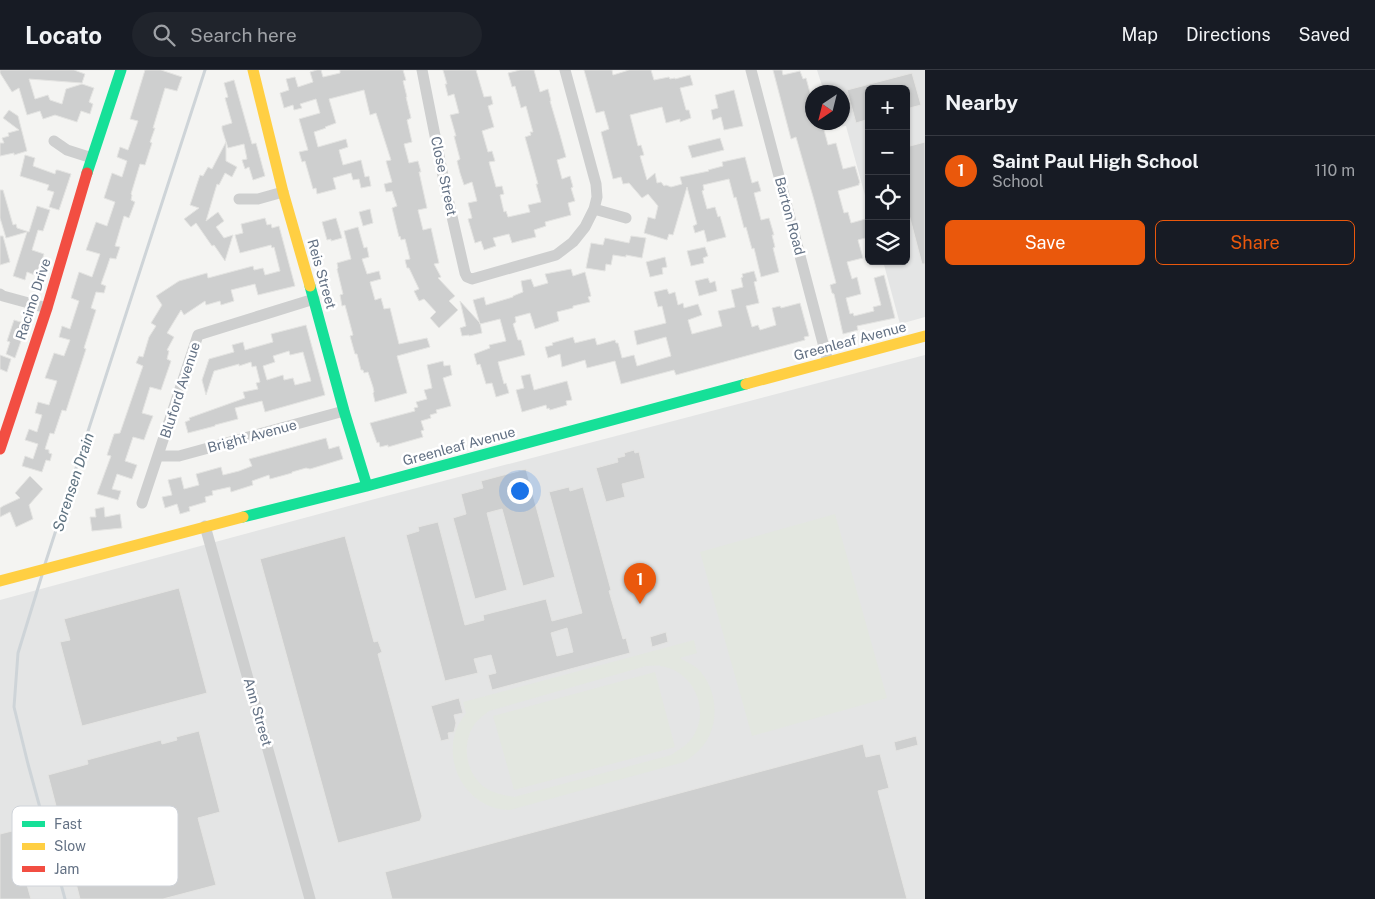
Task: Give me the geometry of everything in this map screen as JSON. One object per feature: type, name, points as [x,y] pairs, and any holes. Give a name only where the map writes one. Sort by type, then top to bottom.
[{"type":"main road","name":"Racimo Drive","points":[[0,449],[47,308],[92,158],[121,70]]},
{"type":"main road","name":"Reis Street","points":[[253,70],[283,192],[344,411],[367,486]]},
{"type":"main road","name":"Greenleaf Avenue","points":[[0,581],[205,526],[367,486],[925,336]]},
{"type":"street","name":"Close Street","points":[[422,70],[445,186],[465,273],[468,277],[472,279],[556,255],[573,242],[586,227],[594,209]]},
{"type":"street","points":[[564,70],[596,184],[597,197],[594,209],[626,218]]},
{"type":"street","name":"Barton Road","points":[[751,70],[828,362]]},
{"type":"street","points":[[54,141],[67,150],[92,158]]},
{"type":"street","points":[[239,199],[258,199],[283,192]]},
{"type":"street","points":[[0,294],[47,308]]},
{"type":"street","name":"Bluford Avenue","points":[[142,503],[198,335],[314,299]]},
{"type":"street","name":"Bright Avenue","points":[[159,456],[179,456],[344,411]]},
{"type":"street","name":"Ann Street","points":[[205,526],[310,899]]},
{"type":"shaded area","points":[[817,70],[925,70],[925,317],[900,324],[884,265],[910,265],[910,85],[865,85],[865,195],[847,130],[850,130],[850,85],[822,85]]},
{"type":"shaded area","points":[[925,355],[925,899],[0,899],[0,600],[371,500]]},
{"type":"shaded area","points":[[835,514],[887,698],[752,736],[700,552]]},
{"type":"shaded area","points":[[694,640],[697,653],[680,658],[697,668],[703,675],[712,693],[715,712],[714,722],[707,740],[697,752],[684,762],[508,810],[495,808],[483,803],[473,796],[459,777],[455,766],[453,742],[457,728],[466,713],[463,702]],"holes":[[[646,666],[661,666],[672,669],[682,675],[696,692],[700,714],[694,735],[687,744],[671,755],[514,797],[498,794],[487,789],[472,773],[467,755],[469,737],[477,721],[489,711]]]},
{"type":"shaded area","points":[[655,672],[675,747],[514,790],[493,716]]},
{"type":"building","points":[[0,70],[74,70],[85,74],[82,83],[29,79],[35,99],[48,95],[50,100],[62,104],[66,89],[82,84],[94,88],[89,102],[93,104],[90,114],[81,111],[77,122],[55,115],[43,119],[40,111],[27,115],[19,88],[12,92]]},
{"type":"building","points":[[145,70],[161,70],[182,77],[177,91],[165,88],[153,128],[155,128],[150,142],[152,143],[145,165],[140,164],[131,194],[131,200],[135,202],[129,218],[124,216],[115,246],[120,247],[116,259],[110,258],[101,284],[106,286],[104,293],[96,292],[91,308],[96,310],[84,348],[86,349],[66,411],[62,410],[54,434],[50,433],[45,449],[49,450],[49,453],[52,454],[50,461],[46,460],[42,472],[22,466],[25,456],[33,459],[38,444],[25,440],[29,429],[37,432],[42,415],[35,413],[38,402],[49,405],[57,381],[45,378],[54,353],[64,356],[70,340],[59,337],[62,326],[70,329],[79,301],[71,298],[79,272],[92,277],[100,254],[86,250],[96,222],[107,226],[115,202],[104,198],[112,173],[122,177],[127,161],[117,157],[120,147],[128,150],[138,121],[130,119]]},
{"type":"building","points":[[321,70],[323,77],[340,73],[340,70],[403,70],[406,80],[403,81],[411,118],[407,120],[412,142],[404,144],[409,163],[418,161],[427,208],[418,210],[423,230],[431,228],[439,263],[434,264],[441,277],[438,278],[455,296],[449,301],[458,310],[439,328],[430,318],[436,312],[424,299],[419,301],[414,291],[419,289],[409,268],[407,268],[405,260],[410,259],[405,239],[401,240],[399,237],[392,208],[397,206],[392,191],[386,192],[384,184],[392,182],[386,161],[391,160],[376,113],[370,115],[364,90],[329,99],[336,123],[314,132],[318,147],[346,139],[348,147],[339,150],[343,165],[361,160],[365,177],[369,176],[371,186],[361,188],[359,179],[353,180],[351,173],[333,178],[336,189],[317,194],[316,188],[313,189],[305,161],[302,162],[299,152],[308,150],[299,119],[320,113],[316,99],[300,104],[302,108],[294,110],[293,105],[284,108],[280,93],[289,90],[286,79],[295,77],[298,87],[313,82],[310,72]]},
{"type":"building","points":[[443,70],[476,70],[484,97],[491,96],[493,104],[488,106],[494,127],[482,131],[488,152],[492,151],[495,161],[489,162],[496,187],[502,186],[504,194],[500,195],[504,212],[506,211],[508,217],[530,212],[528,205],[541,202],[525,137],[531,135],[530,132],[533,132],[526,106],[521,108],[515,86],[512,87],[508,73],[520,70],[534,70],[540,92],[548,89],[566,157],[557,160],[562,179],[570,176],[573,187],[571,188],[575,201],[568,203],[571,215],[545,222],[546,226],[534,230],[536,237],[512,243],[509,234],[493,238],[496,246],[484,250],[481,241],[475,243],[468,219],[472,218],[468,203],[477,201],[472,182],[464,185],[460,173],[457,161],[460,159],[450,115],[459,113],[454,94],[448,96]]},
{"type":"building","points":[[584,70],[612,70],[613,75],[629,70],[651,70],[654,80],[669,77],[670,79],[675,79],[690,75],[693,85],[680,88],[686,110],[689,110],[691,118],[680,122],[680,119],[666,123],[662,107],[630,115],[638,146],[641,145],[644,155],[640,156],[647,180],[655,173],[657,183],[661,182],[664,186],[671,187],[682,184],[680,177],[709,171],[723,166],[722,162],[745,157],[752,183],[758,181],[761,191],[754,193],[761,220],[769,218],[774,235],[772,235],[775,247],[773,248],[779,272],[761,277],[754,248],[752,249],[746,227],[744,228],[729,179],[703,185],[704,190],[702,191],[707,209],[715,207],[718,217],[720,216],[726,237],[707,242],[704,230],[695,233],[693,226],[697,224],[687,187],[673,235],[669,234],[667,240],[644,233],[648,217],[655,219],[658,206],[648,194],[642,198],[629,183],[623,184],[621,177],[613,179],[601,132],[609,129],[604,111],[596,113]]},
{"type":"building","points":[[773,70],[782,70],[783,75],[800,71],[803,79],[806,78],[808,85],[805,85],[805,130],[824,130],[828,145],[836,143],[843,169],[855,166],[859,185],[838,191],[844,213],[848,212],[851,223],[865,219],[865,238],[858,240],[863,258],[847,262],[852,279],[857,277],[861,294],[846,298],[850,314],[853,313],[854,316],[874,311],[873,307],[881,305],[874,278],[884,275],[895,318],[857,326],[858,330],[843,334],[834,294],[830,285],[836,283],[814,200],[796,137],[791,139]]},
{"type":"building","points":[[912,73],[921,105],[910,108],[910,85],[866,85]]},
{"type":"building","points":[[234,80],[252,144],[256,143],[265,176],[253,180],[249,167],[245,169],[242,160],[247,159],[244,144],[228,148],[222,129],[222,126],[232,123],[225,98],[228,97],[224,83]]},
{"type":"building","points":[[865,85],[865,120],[856,123],[850,101],[850,89]]},
{"type":"building","points":[[734,90],[743,126],[724,130],[721,117],[713,120],[711,110],[718,108],[715,95]]},
{"type":"building","points":[[9,110],[18,116],[27,151],[14,155],[14,153],[0,156],[0,143],[4,143],[2,138],[9,136],[8,133],[19,130],[3,118]]},
{"type":"building","points":[[720,138],[724,150],[692,158],[688,146]]},
{"type":"building","points":[[226,142],[226,161],[237,167],[232,177],[225,173],[219,185],[217,184],[206,221],[218,212],[224,221],[216,227],[224,238],[233,235],[225,261],[196,223],[191,227],[184,219],[199,208],[190,205],[200,175],[203,176],[208,167],[212,169]]},
{"type":"building","points":[[925,142],[925,264],[922,264],[910,218],[910,146]]},
{"type":"building","points":[[25,155],[35,158],[33,166],[55,174],[56,170],[58,170],[71,174],[59,210],[49,207],[54,192],[47,190],[49,185],[20,176]]},
{"type":"building","points":[[0,190],[3,190],[13,225],[16,224],[17,228],[29,232],[37,206],[50,210],[43,231],[38,230],[32,250],[44,254],[37,276],[27,272],[25,280],[13,276],[27,232],[6,238],[0,218]]},
{"type":"building","points":[[370,209],[373,223],[363,226],[359,212]]},
{"type":"building","points":[[265,218],[267,225],[271,224],[272,228],[279,226],[295,286],[258,295],[255,284],[231,290],[234,301],[221,305],[220,301],[206,305],[205,301],[184,315],[181,310],[167,333],[174,337],[167,350],[169,351],[167,359],[171,361],[161,390],[150,387],[142,413],[153,416],[144,440],[133,437],[125,461],[137,465],[132,479],[117,474],[112,489],[121,491],[118,500],[97,494],[111,456],[107,455],[114,434],[120,433],[143,366],[136,363],[139,356],[143,357],[149,337],[156,326],[151,323],[162,305],[156,296],[179,281],[207,273],[208,278],[253,266],[254,270],[263,268],[265,275],[280,271],[274,247],[272,248],[271,245],[240,253],[235,235],[243,233],[241,224]]},
{"type":"building","points":[[336,218],[342,238],[331,241],[331,239],[327,240],[322,222]]},
{"type":"building","points":[[358,227],[364,248],[367,247],[369,257],[362,259],[367,274],[379,271],[381,279],[370,282],[375,300],[381,298],[384,309],[390,308],[399,344],[427,338],[430,347],[397,356],[407,393],[375,402],[368,372],[364,373],[361,370],[357,354],[355,354],[350,336],[353,335],[345,305],[342,306],[340,295],[343,294],[337,269],[337,263],[351,259],[344,231]]},
{"type":"building","points":[[0,236],[3,236],[10,262],[0,265]]},
{"type":"building","points":[[631,236],[646,238],[642,258],[613,255],[611,265],[606,264],[605,271],[586,268],[591,243],[603,245],[605,238],[629,243]]},
{"type":"building","points":[[705,247],[708,256],[703,258],[704,263],[691,266],[687,251]]},
{"type":"building","points":[[665,257],[667,267],[662,268],[663,274],[650,277],[646,262]]},
{"type":"building","points":[[571,269],[573,276],[585,272],[591,296],[588,297],[590,302],[557,312],[559,321],[535,329],[530,313],[515,317],[516,322],[513,324],[518,340],[521,340],[525,355],[498,362],[504,384],[506,383],[509,393],[496,397],[492,383],[486,384],[480,364],[477,365],[474,354],[490,348],[489,345],[506,341],[500,319],[480,324],[473,300],[484,297],[486,305],[513,297],[523,292],[521,281],[531,279],[534,287],[548,283],[545,274]]},
{"type":"building","points":[[754,271],[757,281],[754,282],[759,303],[746,306],[752,327],[758,325],[760,330],[776,325],[772,308],[780,306],[781,308],[800,303],[809,336],[804,337],[805,340],[676,375],[674,370],[621,384],[615,361],[587,368],[585,360],[562,367],[560,354],[548,358],[545,347],[573,337],[575,343],[595,338],[597,345],[615,340],[618,343],[622,358],[634,355],[637,366],[671,356],[666,337],[637,345],[634,331],[666,323],[662,306],[658,307],[654,292],[667,289],[669,294],[675,292],[678,305],[683,303],[684,308],[698,304],[702,315],[688,320],[692,334],[722,326],[718,311],[735,307],[731,290],[743,287],[742,274]]},
{"type":"building","points":[[708,278],[710,283],[715,281],[717,291],[699,296],[695,281]]},
{"type":"building","points":[[460,301],[480,323],[482,333],[462,336],[460,328],[466,326]]},
{"type":"building","points":[[14,320],[27,324],[15,358],[6,354],[10,342],[7,341]]},
{"type":"building","points":[[306,325],[325,395],[265,412],[262,401],[235,408],[238,419],[188,433],[185,422],[190,420],[189,418],[245,398],[243,392],[258,389],[256,383],[260,382],[256,366],[252,367],[251,362],[239,366],[239,364],[214,371],[206,395],[202,380],[209,359],[234,352],[232,345],[243,342],[245,350],[273,342],[271,334]],"holes":[[[289,351],[290,355],[303,352],[311,381],[295,385],[293,378],[284,380],[283,375],[267,380],[263,366],[275,362],[273,356]]]},
{"type":"building","points":[[0,355],[11,359],[7,372],[0,369]]},
{"type":"building","points":[[443,361],[444,366],[450,365],[452,375],[443,378],[451,406],[436,410],[437,413],[430,415],[431,418],[421,421],[424,430],[421,431],[423,437],[388,447],[388,445],[380,447],[370,423],[415,411],[414,408],[418,407],[416,402],[427,399],[424,390],[432,388],[427,365]]},
{"type":"building","points":[[530,374],[534,390],[567,381],[572,400],[566,401],[567,405],[550,410],[549,408],[547,409],[546,405],[522,412],[516,390],[524,388],[521,376]]},
{"type":"building","points":[[326,438],[329,449],[339,446],[343,459],[270,479],[269,475],[252,481],[253,485],[231,492],[230,487],[212,491],[213,495],[205,497],[206,502],[189,507],[190,511],[180,514],[177,504],[165,508],[162,497],[172,495],[168,480],[181,477],[184,489],[199,485],[196,474],[221,467],[223,475],[239,471],[252,466],[249,459]]},
{"type":"building","points":[[634,450],[635,453],[639,452],[645,478],[622,484],[625,497],[606,502],[596,468],[618,462],[617,458],[625,456],[624,453]]},
{"type":"building","points":[[526,469],[555,577],[523,586],[502,509],[487,513],[507,590],[475,599],[453,518],[466,514],[461,494],[483,488],[481,481]]},
{"type":"building","points":[[30,476],[43,489],[29,505],[33,519],[16,527],[10,512],[0,517],[0,508],[20,498],[15,493]]},
{"type":"building","points":[[569,487],[570,491],[583,487],[611,590],[609,591],[623,639],[626,638],[630,653],[492,690],[488,675],[496,673],[491,655],[474,659],[478,673],[445,681],[406,535],[419,531],[418,527],[438,522],[465,625],[484,620],[483,615],[546,599],[552,621],[582,613],[549,492]],"holes":[[[567,628],[573,652],[557,656],[551,633]]]},
{"type":"building","points":[[104,507],[105,517],[120,514],[122,528],[92,531],[90,517],[96,517],[95,509]]},
{"type":"building","points":[[345,536],[374,642],[378,641],[382,652],[378,654],[422,816],[420,821],[338,843],[260,559]]},
{"type":"building","points":[[179,588],[207,693],[82,726],[60,642],[70,640],[64,619]]},
{"type":"building","points":[[666,632],[668,642],[652,647],[650,637]]},
{"type":"building","points":[[459,698],[463,713],[454,715],[456,723],[454,732],[448,733],[449,739],[441,741],[431,706]]},
{"type":"building","points":[[199,731],[220,812],[198,818],[216,885],[163,899],[80,899],[77,886],[178,886],[178,806],[56,806],[48,775],[88,764],[87,760],[161,740],[162,744],[177,740],[176,737]]},
{"type":"building","points":[[916,736],[918,745],[896,751],[894,742]]},
{"type":"building","points":[[863,744],[866,757],[880,754],[889,788],[878,791],[907,899],[392,899],[385,872]]},
{"type":"building","points":[[12,831],[12,886],[27,886],[31,899],[0,899],[0,834]]},
{"type":"waterway","name":"Sorensen Drain","points":[[45,564],[205,70]]},
{"type":"waterway","name":"Sorensen Drain","points":[[40,806],[14,707],[18,653],[42,575]]},
{"type":"waterway","name":"Sorensen Drain","points":[[61,886],[65,899]]},
{"type":"traffic: fast","points":[[87,173],[121,70]]},
{"type":"traffic: fast","points":[[310,286],[344,411],[367,486]]},
{"type":"traffic: fast","points":[[243,517],[367,486],[746,384]]},
{"type":"traffic: slow","points":[[253,70],[283,192],[310,286]]},
{"type":"traffic: slow","points":[[746,384],[925,336]]},
{"type":"traffic: slow","points":[[0,581],[243,517]]},
{"type":"traffic: jam","points":[[0,449],[47,308],[87,173]]},
{"type":"place","name":"Saint Paul High School","points":[[640,604]]}]
